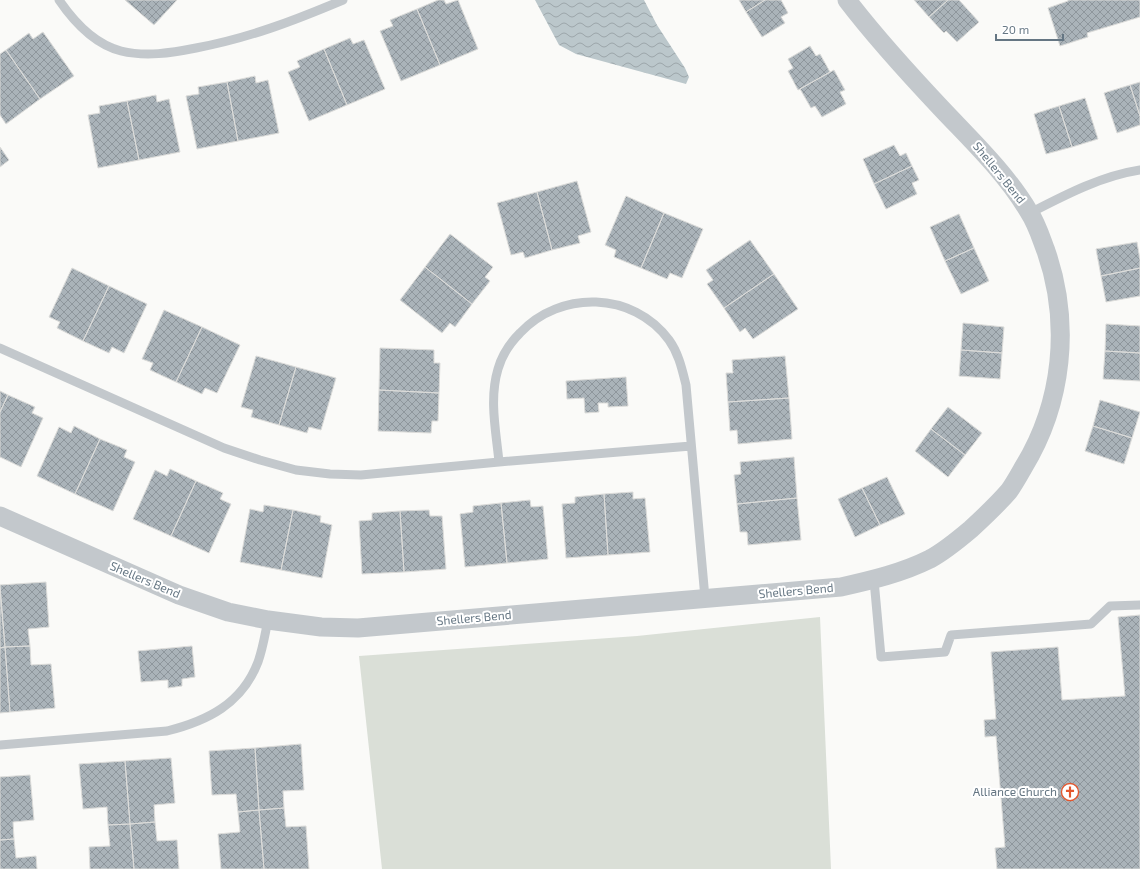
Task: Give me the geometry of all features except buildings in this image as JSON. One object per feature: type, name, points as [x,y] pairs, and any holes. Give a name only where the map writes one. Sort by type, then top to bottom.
[{"type":"street","name":"Shellers Bend","points":[[0,516],[179,595],[228,612],[268,620],[321,627],[358,628],[841,587],[874,580],[904,570],[931,558],[956,542],[988,514],[1010,489],[1035,446],[1048,415],[1056,386],[1061,349],[1060,310],[1052,269],[1039,231],[1030,213],[1012,186],[865,25],[847,0]]},
{"type":"lane","points":[[59,0],[69,15],[98,41],[120,50],[143,55],[175,52],[246,36],[283,25],[343,0]]},
{"type":"lane","points":[[1030,213],[1096,182],[1119,173],[1140,170]]},
{"type":"lane","points":[[499,462],[493,411],[494,386],[498,367],[505,352],[526,327],[540,316],[557,307],[593,301],[615,304],[637,313],[654,324],[669,340],[680,360],[686,385],[705,598]]},
{"type":"lane","points":[[0,348],[224,448],[296,470],[330,474],[361,475],[691,446]]},
{"type":"lane","points":[[874,580],[881,657],[945,652],[951,635],[1091,624],[1110,606],[1140,605]]},
{"type":"lane","points":[[0,745],[167,731],[189,726],[210,717],[228,704],[240,692],[249,679],[258,662],[268,620]]},
{"type":"shaded area","points":[[820,617],[831,869],[382,869],[359,656],[637,636]]},
{"type":"water","points":[[535,0],[644,0],[657,25],[685,68],[689,77],[686,84],[576,54],[559,45]]},
{"type":"place","name":"Alliance Church","points":[[1070,792]]}]
